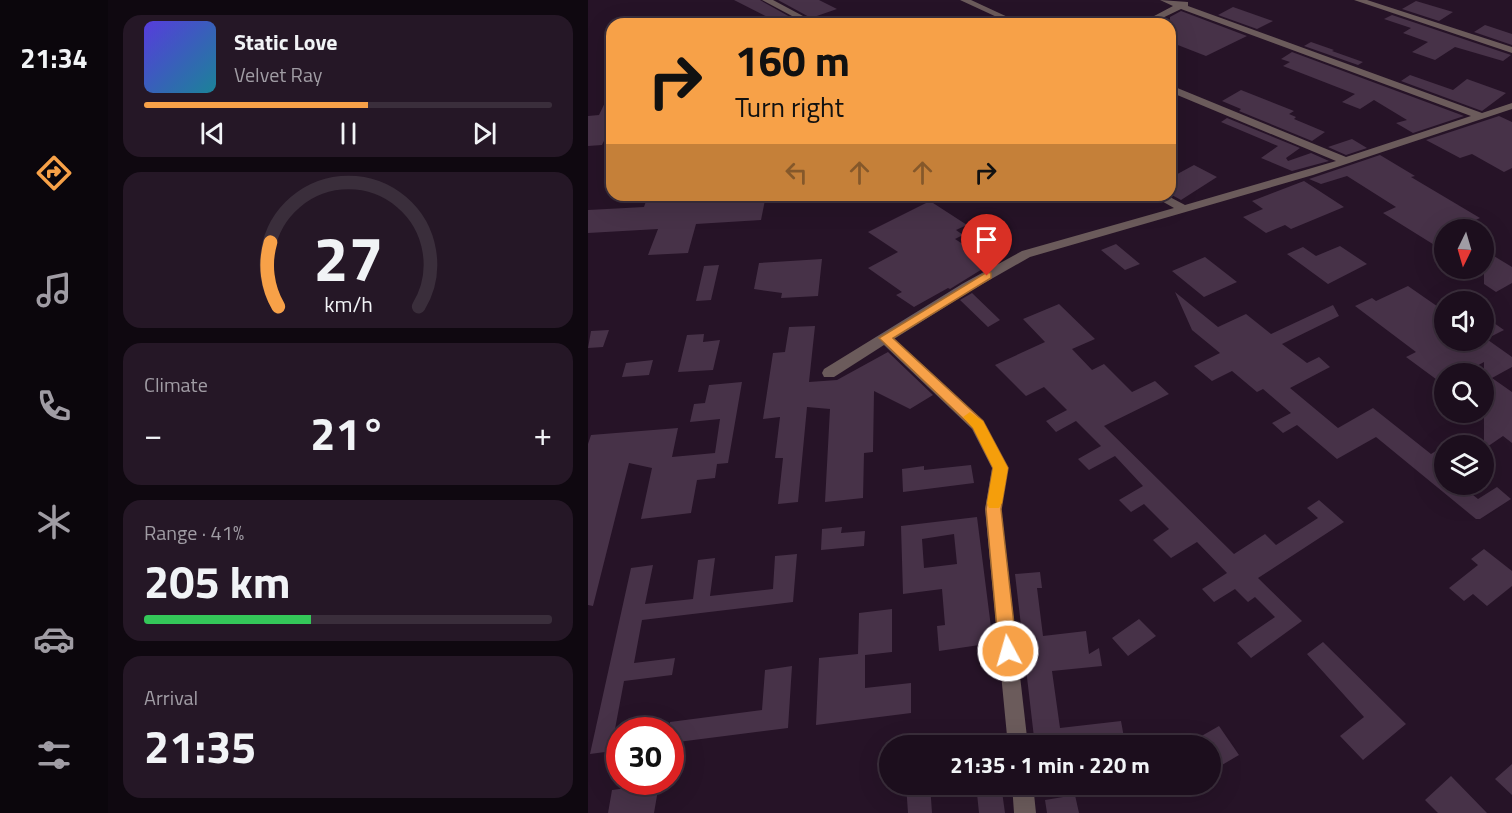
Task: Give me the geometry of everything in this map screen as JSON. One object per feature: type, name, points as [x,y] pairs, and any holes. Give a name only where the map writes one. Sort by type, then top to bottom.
[{"type":"street","points":[[766,0],[802,18]]},
{"type":"street","points":[[964,0],[1005,18]]},
{"type":"street","points":[[1164,0],[1481,116]]},
{"type":"street","points":[[1156,18],[1194,0]]},
{"type":"street","points":[[1358,0],[1512,50]]},
{"type":"street","points":[[1176,90],[1346,161]]},
{"type":"street","points":[[828,373],[967,287],[1026,254],[1346,161],[1512,106]]},
{"type":"street","points":[[1169,201],[1185,209]]},
{"type":"street","points":[[885,338],[978,425],[1000,468],[993,509],[1017,735]]},
{"type":"street","points":[[1023,795],[1025,813]]},
{"type":"building","points":[[734,0],[760,0],[792,18],[769,18]]},
{"type":"building","points":[[778,0],[819,0],[837,9],[811,18]]},
{"type":"building","points":[[1416,1],[1453,12],[1439,21],[1402,9]]},
{"type":"building","points":[[1233,7],[1273,21],[1257,29],[1218,15]]},
{"type":"building","points":[[1181,11],[1247,36],[1206,56],[1176,44],[1176,18],[1170,17]]},
{"type":"building","points":[[1392,15],[1511,55],[1503,61],[1455,47],[1435,60],[1412,52],[1428,42],[1403,33],[1411,28],[1384,19]]},
{"type":"building","points":[[1485,25],[1512,34],[1512,45],[1474,32]]},
{"type":"building","points":[[1311,42],[1363,62],[1358,65],[1304,46]]},
{"type":"building","points":[[1292,52],[1464,116],[1413,133],[1396,123],[1407,120],[1374,100],[1360,109],[1342,102],[1355,94],[1283,66],[1290,62],[1281,59]]},
{"type":"building","points":[[1410,75],[1453,90],[1467,79],[1506,93],[1482,111],[1401,81]]},
{"type":"building","points":[[1241,90],[1294,111],[1289,114],[1296,117],[1294,119],[1325,132],[1312,141],[1239,111],[1241,109],[1222,101]]},
{"type":"building","points":[[606,100],[606,137],[602,145],[588,146],[588,116],[599,115]]},
{"type":"building","points":[[1499,116],[1512,122],[1512,168],[1504,172],[1472,154],[1460,158],[1426,140]]},
{"type":"building","points":[[1227,118],[1300,148],[1286,158],[1288,161],[1311,153],[1329,161],[1292,171],[1261,158],[1278,146],[1221,122]]},
{"type":"building","points":[[1352,139],[1367,148],[1346,155],[1328,147]]},
{"type":"building","points":[[1380,155],[1415,176],[1411,177],[1480,218],[1434,219],[1434,245],[1383,213],[1396,207],[1347,176],[1321,184],[1309,179]]},
{"type":"building","points":[[1194,165],[1217,177],[1181,200],[1176,197],[1176,175]]},
{"type":"building","points":[[1304,181],[1344,207],[1291,229],[1285,225],[1266,233],[1243,217],[1263,209],[1252,201]]},
{"type":"building","points":[[646,201],[765,201],[761,220],[696,224],[688,253],[648,255],[658,229],[588,233],[588,210],[644,207]]},
{"type":"building","points":[[930,201],[967,225],[956,230],[963,235],[955,239],[992,263],[950,289],[914,307],[896,295],[902,292],[868,268],[898,252],[868,232]]},
{"type":"building","points":[[1116,244],[1140,264],[1125,270],[1101,250]]},
{"type":"building","points":[[1340,246],[1367,264],[1328,284],[1287,254],[1303,247],[1316,256]]},
{"type":"building","points":[[1494,256],[1512,267],[1512,283],[1496,292],[1484,284],[1484,279],[1494,279]]},
{"type":"building","points":[[1205,257],[1237,282],[1204,297],[1172,271]]},
{"type":"building","points":[[822,259],[818,296],[781,298],[782,293],[754,289],[759,263]]},
{"type":"building","points":[[719,265],[711,300],[696,301],[704,266]]},
{"type":"building","points":[[1408,286],[1434,304],[1434,351],[1494,351],[1494,344],[1512,357],[1512,367],[1494,377],[1494,363],[1434,363],[1434,378],[1406,357],[1416,352],[1355,306],[1372,298],[1376,301]]},
{"type":"building","points":[[1175,292],[1218,327],[1246,314],[1271,334],[1333,305],[1339,316],[1282,344],[1307,363],[1319,357],[1330,367],[1290,388],[1338,428],[1373,408],[1431,454],[1434,452],[1434,485],[1376,437],[1337,459],[1297,425],[1283,433],[1272,423],[1291,413],[1263,389],[1257,392],[1232,371],[1212,381],[1194,366],[1220,353],[1192,330]]},
{"type":"building","points":[[972,293],[1000,320],[988,327],[960,300]]},
{"type":"building","points":[[1059,304],[1095,339],[1072,349],[1092,370],[1104,364],[1132,392],[1155,381],[1169,394],[1104,426],[1234,554],[1265,534],[1276,545],[1318,518],[1307,508],[1319,500],[1344,522],[1258,578],[1302,621],[1251,658],[1237,643],[1275,617],[1255,597],[1248,602],[1235,589],[1214,602],[1202,589],[1227,573],[1197,542],[1171,558],[1153,540],[1169,529],[1144,504],[1131,512],[1119,500],[1143,486],[1115,456],[1089,470],[1078,459],[1101,446],[1076,421],[1056,432],[1046,421],[1067,410],[1044,387],[1026,396],[995,365],[1045,342],[1023,319]]},
{"type":"building","points":[[1494,323],[1504,330],[1494,335]]},
{"type":"building","points":[[815,326],[809,382],[837,380],[888,352],[933,395],[910,409],[874,391],[873,452],[864,453],[863,498],[825,502],[830,409],[807,407],[798,502],[778,504],[783,458],[775,458],[780,417],[763,419],[773,353],[785,352],[789,327]]},
{"type":"building","points":[[609,330],[603,347],[588,348],[591,331]]},
{"type":"building","points":[[704,334],[703,342],[720,340],[713,370],[678,372],[687,335]]},
{"type":"building","points":[[653,360],[649,375],[622,377],[626,363]]},
{"type":"building","points":[[1494,379],[1512,392],[1512,443],[1503,436],[1494,442],[1494,435],[1484,435],[1484,423],[1494,423]]},
{"type":"building","points":[[742,382],[728,463],[717,464],[715,478],[697,480],[691,513],[641,519],[652,468],[629,463],[593,606],[588,605],[588,444],[591,435],[678,428],[672,457],[715,453],[720,419],[690,422],[694,404],[705,403],[709,385]]},
{"type":"building","points":[[971,465],[974,483],[903,492],[902,469],[924,466],[924,470]]},
{"type":"building","points":[[1497,487],[1511,499],[1480,519],[1476,519],[1447,495],[1473,495],[1478,499],[1484,495],[1494,495],[1494,489]]},
{"type":"building","points":[[977,517],[993,643],[939,651],[937,626],[945,625],[942,589],[903,594],[901,526]],"holes":[[[954,534],[957,564],[924,568],[922,539]]]},
{"type":"building","points":[[842,527],[841,533],[865,531],[864,546],[821,550],[822,529]]},
{"type":"building","points":[[1484,549],[1512,571],[1512,586],[1487,606],[1473,594],[1464,601],[1449,588],[1478,565],[1471,559]]},
{"type":"building","points":[[797,554],[793,602],[642,620],[634,663],[675,658],[672,675],[624,681],[617,717],[606,717],[606,752],[590,754],[631,568],[653,565],[645,604],[693,599],[698,560],[715,558],[710,596],[773,589],[775,556]]},
{"type":"building","points":[[1040,572],[1042,588],[1037,588],[1043,636],[1086,631],[1089,654],[1099,648],[1102,666],[1052,671],[1060,728],[1121,721],[1124,735],[1034,735],[1015,574]]},
{"type":"building","points":[[892,609],[892,652],[865,655],[865,688],[911,683],[911,713],[816,725],[819,658],[858,654],[859,613]]},
{"type":"building","points":[[1139,619],[1156,636],[1128,656],[1112,638]]},
{"type":"building","points":[[1323,642],[1406,724],[1363,760],[1340,736],[1364,717],[1307,654]]},
{"type":"building","points":[[792,666],[788,728],[684,741],[684,720],[762,710],[765,670]]},
{"type":"building","points":[[1219,726],[1239,755],[1221,766],[1221,735],[1203,735]]},
{"type":"building","points":[[1512,764],[1512,795],[1495,779]]},
{"type":"building","points":[[1451,776],[1487,813],[1438,813],[1425,800]]},
{"type":"building","points":[[611,795],[657,795],[654,813],[608,813]]},
{"type":"building","points":[[907,795],[931,795],[932,813],[908,813]]},
{"type":"building","points":[[977,795],[1003,795],[1005,813],[979,813]]},
{"type":"building","points":[[1075,795],[1079,813],[1047,813],[1045,800]]},
{"type":"slow traffic","points":[[970,417],[978,425],[1000,468],[994,503]]},
{"type":"route","points":[[987,276],[885,338],[978,425],[1000,468],[993,509],[1008,651]]}]
